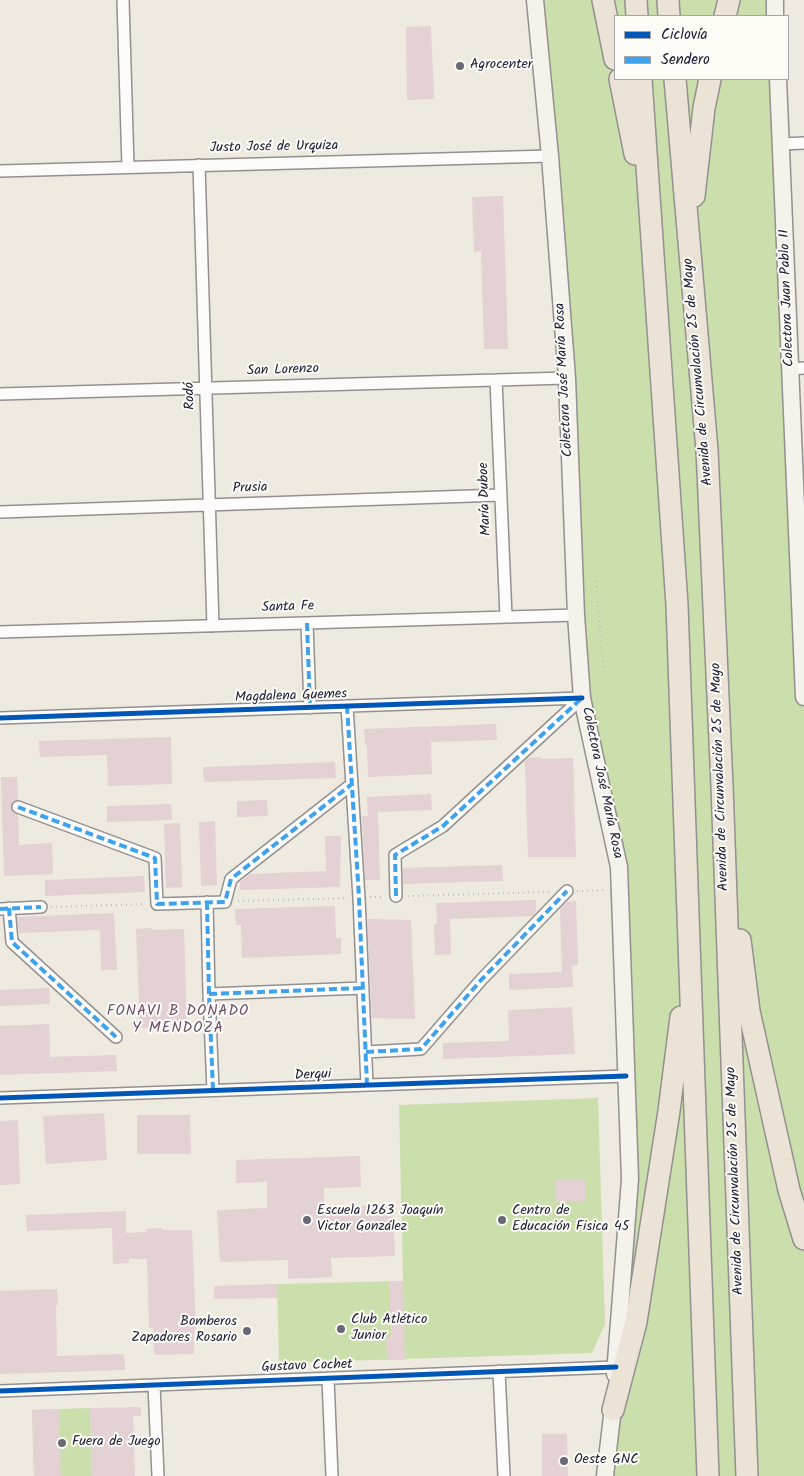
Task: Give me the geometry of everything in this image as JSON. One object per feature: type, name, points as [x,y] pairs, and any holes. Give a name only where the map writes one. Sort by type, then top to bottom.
[{"type":"highway","points":[[603,0],[614,54]]},
{"type":"highway","points":[[636,0],[637,15]]},
{"type":"highway","points":[[668,0],[670,15]]},
{"type":"highway","points":[[725,15],[729,0]]},
{"type":"highway","points":[[620,80],[651,230]]},
{"type":"highway","points":[[641,80],[677,605],[708,1476]]},
{"type":"highway","name":"Avenida de Circunvalación 25 de Mayo","points":[[675,80],[707,450],[722,786],[747,1476]]},
{"type":"highway","points":[[689,246],[704,108],[710,80]]},
{"type":"highway","points":[[722,786],[749,1011],[789,1190],[804,1239]]},
{"type":"highway","points":[[613,1410],[636,1322],[668,1121],[681,1016],[689,929]]},
{"type":"main road","name":"Colectora José María Rosa","points":[[535,0],[550,156],[567,378],[576,615],[582,698],[619,867],[630,1179],[613,1410],[605,1476]]},
{"type":"main road","points":[[775,0],[776,15]]},
{"type":"main road","name":"Colectora Juan Pablo II","points":[[778,80],[797,368],[804,697]]},
{"type":"street","points":[[123,0],[128,167]]},
{"type":"street","points":[[782,144],[804,143]]},
{"type":"street","name":"Justo José de Urquiza","points":[[0,171],[550,156]]},
{"type":"street","name":"Rodó","points":[[199,165],[213,626]]},
{"type":"street","name":"San Lorenzo","points":[[0,394],[567,378]]},
{"type":"street","name":"María Duboe","points":[[496,380],[506,617]]},
{"type":"street","name":"Prusia","points":[[0,512],[501,496]]},
{"type":"street","name":"Santa Fe","points":[[0,632],[576,615]]},
{"type":"street","points":[[307,623],[310,708]]},
{"type":"street","points":[[396,896],[395,855],[443,826],[582,698]]},
{"type":"street","name":"Magdalena Guemes","points":[[0,718],[582,698]]},
{"type":"street","points":[[348,706],[367,1085]]},
{"type":"street","points":[[18,807],[155,858],[157,904],[225,902],[231,879],[352,784]]},
{"type":"street","points":[[366,1052],[422,1049],[482,978],[567,891]]},
{"type":"street","points":[[208,902],[213,1090]]},
{"type":"street","points":[[41,907],[4,908],[12,942],[116,1037]]},
{"type":"street","points":[[209,994],[363,988]]},
{"type":"street","name":"Derqui","points":[[0,1098],[626,1076]]},
{"type":"street","name":"Gustavo Cochet","points":[[0,1392],[616,1367]]},
{"type":"street","points":[[498,1371],[504,1476]]},
{"type":"street","points":[[328,1378],[332,1476]]},
{"type":"street","points":[[154,1385],[158,1476]]},
{"type":"path","points":[[596,581],[604,672]]},
{"type":"path","points":[[225,902],[620,890]]},
{"type":"path","points":[[41,907],[157,904]]},
{"type":"green space","points":[[535,0],[775,0],[775,15],[614,15],[614,80],[778,80],[804,697],[804,1476],[605,1476],[630,1179],[619,867],[582,698]]},
{"type":"green space","name":"Centro de Educación Fisica 45","points":[[598,1098],[605,1324],[592,1353],[279,1363],[277,1284],[403,1281],[399,1105]]},
{"type":"green space","name":"Fuera de Juego","points":[[90,1408],[92,1476],[34,1476],[32,1410]]},
{"type":"building","points":[[431,26],[434,99],[407,100],[406,27]]},
{"type":"building","points":[[503,196],[508,349],[484,349],[481,251],[474,252],[472,197]]},
{"type":"building","points":[[496,724],[497,740],[431,742],[432,774],[368,777],[367,745],[365,745],[364,729]]},
{"type":"building","points":[[171,737],[172,784],[108,786],[107,755],[40,757],[39,741]]},
{"type":"building","points":[[541,757],[541,759],[573,758],[576,857],[528,857],[525,760]]},
{"type":"building","points":[[335,762],[336,778],[204,782],[203,767]]},
{"type":"building","points":[[1,777],[17,777],[18,800],[13,802],[11,808],[18,815],[19,845],[52,843],[53,874],[4,876]]},
{"type":"building","points":[[431,794],[432,810],[378,812],[380,880],[365,880],[362,816],[368,816],[367,797]]},
{"type":"building","points":[[267,800],[268,816],[237,817],[237,801]]},
{"type":"building","points":[[171,804],[172,820],[107,822],[107,806]]},
{"type":"building","points":[[215,821],[217,885],[201,886],[199,822]]},
{"type":"building","points":[[180,823],[182,887],[166,888],[164,824]]},
{"type":"building","points":[[325,836],[341,836],[340,887],[240,890],[240,882],[250,874],[326,871]]},
{"type":"building","points":[[502,865],[503,881],[403,884],[403,868]]},
{"type":"building","points":[[144,876],[145,892],[45,896],[45,880]]},
{"type":"building","points":[[536,900],[536,912],[533,916],[450,919],[451,954],[435,955],[434,924],[437,924],[436,903]]},
{"type":"building","points":[[576,901],[578,965],[572,966],[573,987],[509,990],[509,974],[562,972],[560,909],[567,902]]},
{"type":"building","points":[[335,906],[336,938],[341,938],[341,954],[242,958],[241,925],[236,925],[235,909]]},
{"type":"building","points":[[114,913],[117,970],[101,970],[100,930],[19,933],[17,917]]},
{"type":"building","points":[[367,919],[411,920],[415,1019],[372,1018]]},
{"type":"building","points":[[152,928],[152,930],[184,929],[187,1028],[140,1028],[136,929]]},
{"type":"building","points":[[49,988],[50,1004],[0,1006],[0,990]]},
{"type":"building","points":[[572,1007],[575,1054],[443,1059],[443,1043],[509,1041],[508,1010]]},
{"type":"building","points":[[49,1024],[50,1057],[116,1055],[117,1071],[0,1075],[0,1026]]},
{"type":"building","points":[[104,1113],[107,1160],[46,1164],[43,1116]]},
{"type":"building","points":[[137,1115],[190,1115],[191,1154],[137,1154]]},
{"type":"building","points":[[18,1120],[20,1184],[0,1185],[0,1121]]},
{"type":"building","points":[[360,1156],[361,1187],[324,1188],[324,1207],[393,1205],[395,1256],[331,1258],[332,1277],[288,1279],[288,1260],[220,1262],[217,1210],[267,1208],[267,1182],[236,1183],[236,1160]]},
{"type":"building","points":[[585,1179],[586,1201],[556,1201],[555,1180]]},
{"type":"building","points":[[126,1211],[126,1233],[146,1232],[146,1229],[162,1228],[162,1230],[192,1230],[196,1329],[194,1329],[194,1354],[154,1355],[153,1328],[149,1328],[147,1259],[129,1259],[129,1263],[113,1264],[112,1228],[27,1231],[26,1215]]},
{"type":"building","points":[[389,1281],[403,1281],[405,1360],[387,1360],[386,1338],[391,1338]]},
{"type":"building","points":[[277,1284],[278,1298],[214,1299],[214,1286]]},
{"type":"building","points":[[57,1289],[57,1356],[124,1354],[125,1370],[0,1374],[0,1291]]},
{"type":"building","points":[[141,1407],[141,1416],[133,1416],[135,1476],[92,1476],[90,1408]]},
{"type":"building","points":[[59,1409],[61,1476],[34,1476],[32,1410]]},
{"type":"building","points":[[542,1434],[567,1434],[568,1476],[542,1476]]},
{"type":"marked path","points":[[307,623],[310,708]]},
{"type":"marked path","points":[[396,896],[395,855],[443,826],[582,698]]},
{"type":"marked path","points":[[347,706],[359,898],[367,1085]]},
{"type":"marked path","points":[[18,807],[155,858],[157,904],[225,902],[231,879],[352,784]]},
{"type":"marked path","points":[[366,1052],[421,1049],[482,979],[567,891]]},
{"type":"marked path","points":[[207,902],[213,1090]]},
{"type":"marked path","points":[[0,909],[41,907]]},
{"type":"marked path","points":[[9,908],[12,942],[116,1037]]},
{"type":"marked path","points":[[209,994],[363,988]]},
{"type":"cycle path","points":[[0,718],[582,698]]},
{"type":"cycle path","points":[[0,1098],[626,1076]]},
{"type":"cycle path","points":[[0,1391],[616,1367]]},
{"type":"place","name":"Agrocenter","points":[[460,66]]},
{"type":"place","name":"Escuela 1263 Joaquín Victor González","points":[[307,1220]]},
{"type":"place","name":"Centro de Educación Fisica 45","points":[[502,1220]]},
{"type":"place","name":"Club Atlético Junior","points":[[341,1329]]},
{"type":"place","name":"Bomberos Zapadores Rosario","points":[[247,1331]]},
{"type":"place","name":"Fuera de Juego","points":[[62,1443]]},
{"type":"place","name":"Oeste GNC","points":[[564,1461]]},
{"type":"district","name":"FONAVI B DONADO Y MENDOZA","points":[[178,1020]]}]
